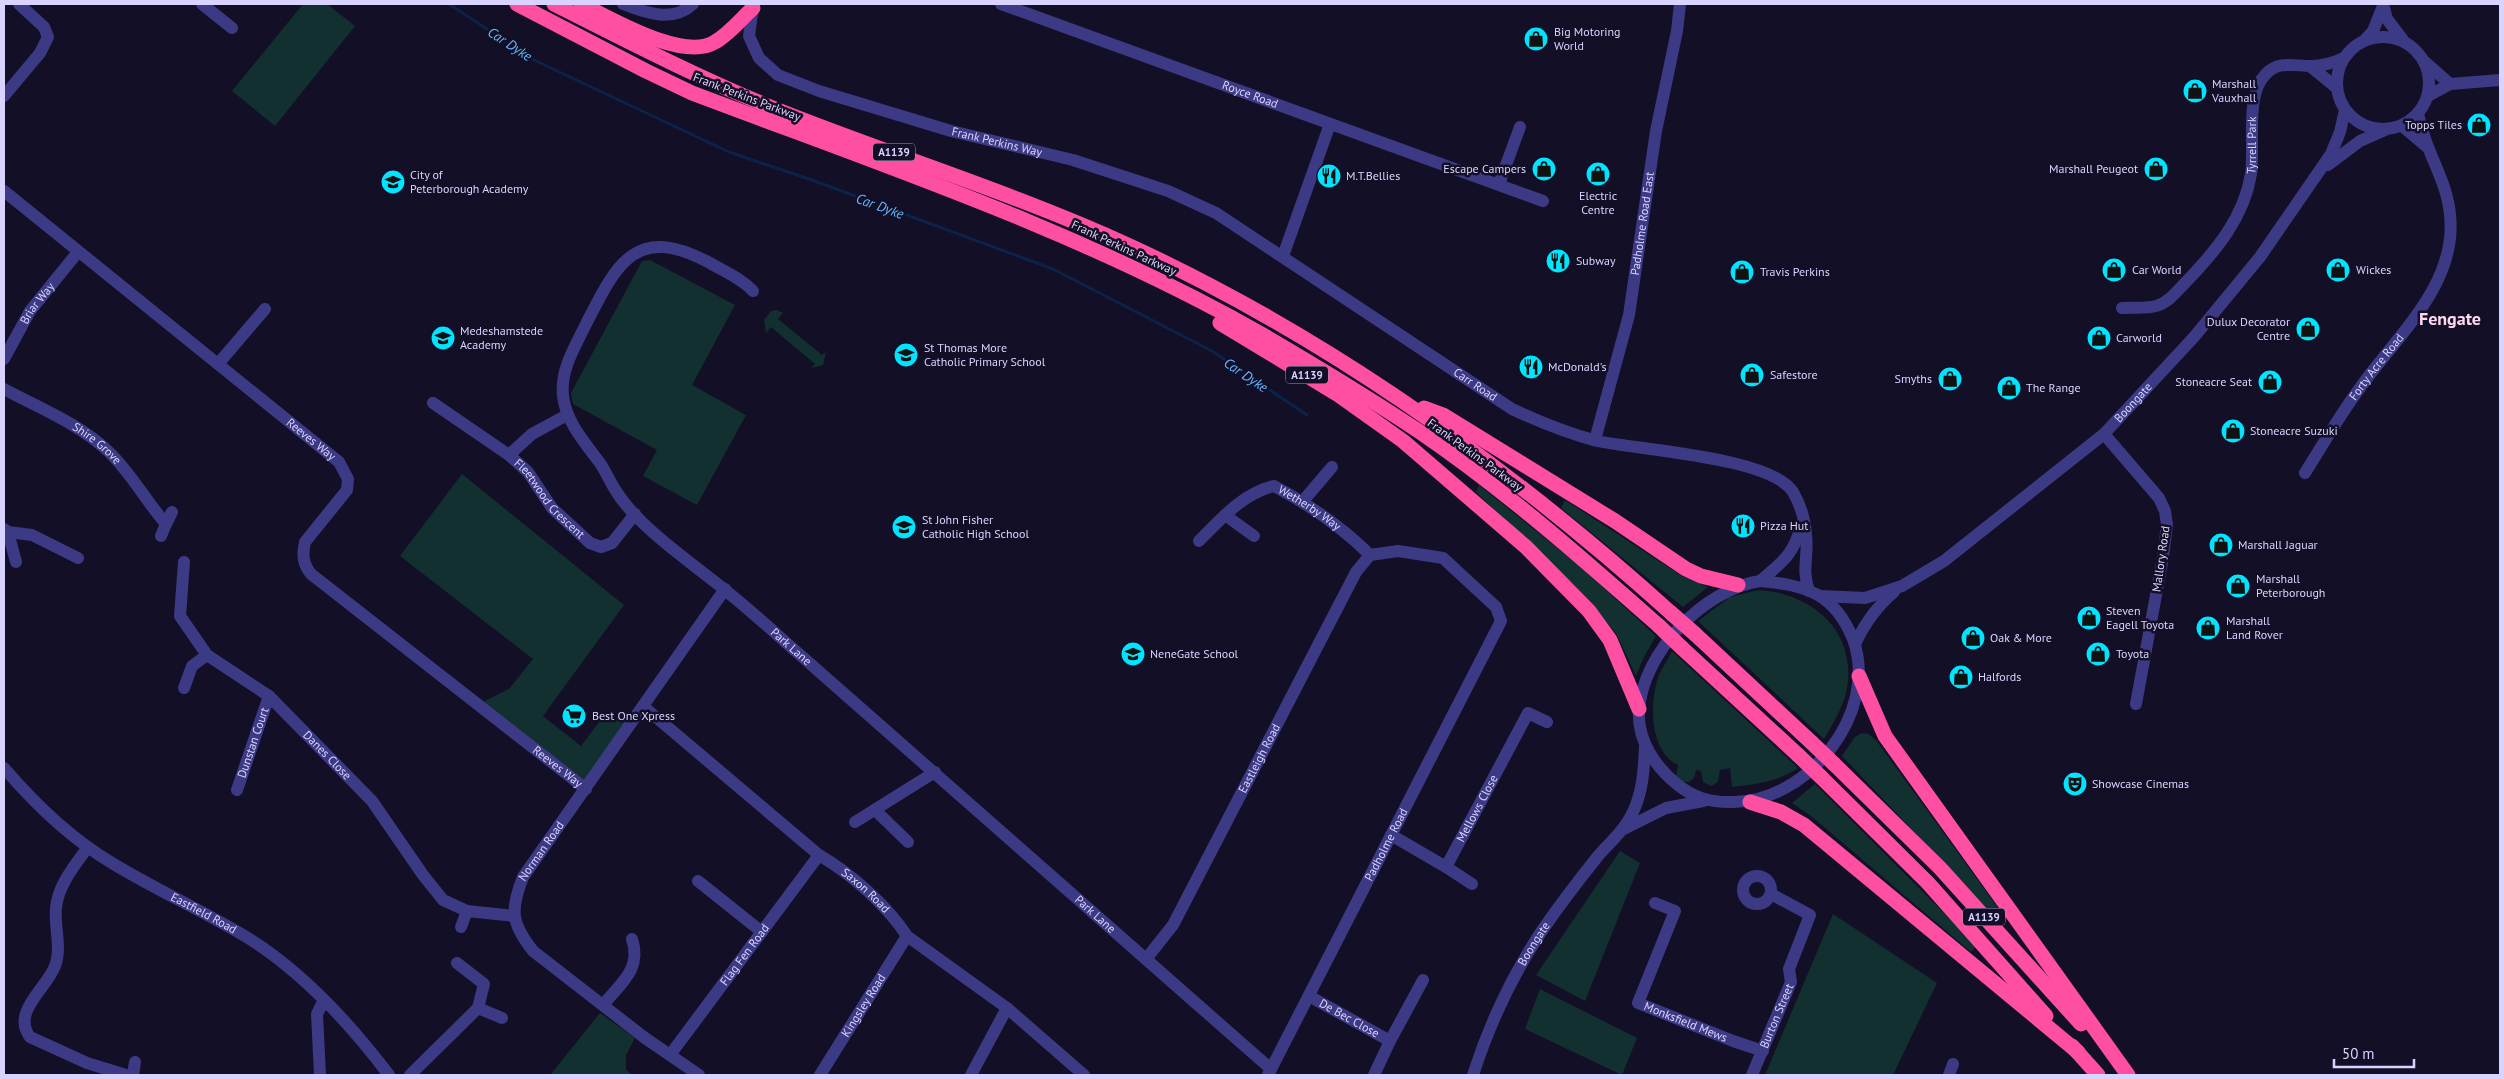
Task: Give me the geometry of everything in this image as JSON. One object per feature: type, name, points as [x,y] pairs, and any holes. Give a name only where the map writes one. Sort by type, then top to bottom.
[{"type":"highway","name":"Frank Perkins Parkway","points":[[517,4],[646,72],[692,93],[1039,225],[1154,278],[1262,335],[1420,432],[1482,478],[1586,561],[1798,755],[1928,883],[2078,1052]]},
{"type":"highway","name":"Frank Perkins Parkway","points":[[554,4],[649,52],[776,109],[990,187],[1130,246],[1234,299],[1328,352],[1401,399],[1443,415],[1495,457],[1599,548],[1695,634],[1834,764],[1940,868],[2128,1075]]},
{"type":"highway","points":[[580,4],[651,37],[681,46],[699,46],[714,43],[753,6]]},
{"type":"highway","name":"A1139","points":[[1154,278],[1196,308],[1338,394],[1403,441],[1526,547],[1589,611],[1617,654],[1638,709]]},
{"type":"highway","name":"A1139","points":[[1495,457],[1615,520],[1686,569],[1701,576],[1738,585]]},
{"type":"highway","name":"A1139","points":[[1859,676],[1884,736],[2128,1075]]},
{"type":"highway","name":"A1139","points":[[1750,802],[1781,812],[1804,824],[2078,1052],[2098,1075]]},
{"type":"street","points":[[202,4],[228,25]]},
{"type":"street","points":[[623,4],[647,13],[670,16],[693,4]]},
{"type":"street","name":"Royce Road","points":[[1001,4],[1544,201]]},
{"type":"street","name":"Padholme Road East","points":[[1595,440],[1629,315],[1656,131],[1677,31],[1680,4]]},
{"type":"street","points":[[2364,41],[2376,24],[2383,4]]},
{"type":"street","points":[[2383,4],[2390,25],[2403,41],[2411,46],[2450,84]]},
{"type":"street","points":[[4,96],[40,53],[48,38],[44,26],[23,5]]},
{"type":"street","name":"Frank Perkins Way","points":[[753,6],[749,36],[759,58],[778,75],[819,91],[951,131],[1073,160],[1168,191],[1216,213],[1284,256]]},
{"type":"street","points":[[2403,41],[2384,37],[2364,41],[2353,48],[2344,58],[2338,72],[2337,88],[2345,110],[2363,125],[2385,130],[2402,126],[2418,114],[2428,96],[2429,78],[2424,60]]},
{"type":"street","name":"Tyrrell Park","points":[[2122,308],[2156,306],[2171,298],[2210,257],[2233,224],[2248,191],[2253,155],[2254,98],[2264,76],[2272,68],[2294,64],[2310,66],[2328,65],[2344,58]]},
{"type":"street","points":[[2310,66],[2337,88]]},
{"type":"street","points":[[2428,96],[2450,84],[2500,80]]},
{"type":"street","name":"Boongate","points":[[1855,644],[1868,618],[1881,603],[1902,586],[1944,561],[2104,434],[2194,337],[2260,257],[2318,173],[2337,139],[2345,110]]},
{"type":"street","name":"Forty Acre Road","points":[[2305,472],[2357,392],[2429,297],[2442,273],[2449,246],[2451,218],[2443,182],[2428,147],[2418,114]]},
{"type":"street","points":[[1284,256],[1330,124]]},
{"type":"street","points":[[2402,126],[2428,147]]},
{"type":"street","points":[[1499,184],[1520,127]]},
{"type":"street","name":"Boongate","points":[[2318,173],[2338,155],[2360,141],[2385,130]]},
{"type":"street","name":"Reeves Way","points":[[4,191],[339,462],[345,470],[348,479],[347,490],[305,542],[303,560],[311,574],[586,789]]},
{"type":"street","name":"Park Lane","points":[[753,290],[739,279],[679,248],[652,247],[642,249],[632,255],[614,274],[565,369],[563,394],[567,415],[617,492],[636,514],[685,559],[725,590],[936,772],[1270,1072]]},
{"type":"street","name":"Briar Way","points":[[4,360],[30,312],[78,252]]},
{"type":"street","name":"Carr Road","points":[[1284,256],[1512,409],[1551,427],[1595,440],[1731,462],[1767,473],[1779,479],[1792,491],[1801,509],[1806,536],[1804,566],[1814,594]]},
{"type":"street","points":[[218,364],[265,309]]},
{"type":"street","name":"Shire Grove","points":[[4,389],[90,436],[110,452],[137,484],[166,524]]},
{"type":"street","name":"Fleetwood Crescent","points":[[433,402],[509,455],[528,472],[552,508],[590,542],[601,547],[612,543],[636,514]]},
{"type":"street","name":"Fleetwood Crescent","points":[[509,455],[532,434],[567,415]]},
{"type":"street","name":"Mallory Road","points":[[2104,434],[2159,498],[2165,511],[2166,525],[2163,557],[2136,704]]},
{"type":"street","points":[[1303,501],[1332,467]]},
{"type":"street","name":"Wetherby Way","points":[[1199,541],[1225,514],[1257,490],[1274,486],[1303,501],[1345,530],[1370,555]]},
{"type":"street","points":[[161,536],[172,512]]},
{"type":"street","points":[[1225,514],[1254,536]]},
{"type":"street","points":[[1760,581],[1786,559],[1796,546],[1803,521]]},
{"type":"street","points":[[16,562],[6,531],[32,535],[78,558]]},
{"type":"street","name":"Padholme Road","points":[[1270,1072],[1501,621],[1496,607],[1443,558],[1398,551],[1370,555]]},
{"type":"street","name":"Eastleigh Road","points":[[1146,959],[1174,925],[1356,572],[1370,555]]},
{"type":"street","name":"Danes Close","points":[[184,562],[180,616],[207,655],[269,696],[372,801],[423,876],[444,900],[467,911],[514,916]]},
{"type":"street","points":[[1760,581],[1788,584],[1814,594],[1838,613],[1847,625],[1855,644],[1859,676],[1850,716],[1818,763],[1788,786],[1773,794],[1750,802],[1705,800],[1690,794],[1676,784],[1662,770],[1645,746],[1638,709],[1646,677],[1674,634],[1709,602],[1738,585],[1760,581]]},
{"type":"street","name":"Boongate","points":[[1814,594],[1865,598],[1902,586]]},
{"type":"street","name":"Norman Road","points":[[699,1075],[533,951],[519,933],[514,916],[514,898],[523,877],[725,590]]},
{"type":"street","points":[[184,688],[192,666],[207,655]]},
{"type":"street","name":"Dunstan Court","points":[[237,790],[269,696]]},
{"type":"street","name":"Saxon Road","points":[[644,707],[819,855],[838,865],[890,914],[907,936],[1007,1008],[1084,1075]]},
{"type":"street","name":"Mellows Close","points":[[1446,867],[1528,713],[1547,722]]},
{"type":"street","name":"Boongate","points":[[1473,1075],[1499,1008],[1523,962],[1558,908],[1600,854],[1623,829],[1640,793],[1644,774],[1645,746]]},
{"type":"street","name":"Eastfield Road","points":[[4,768],[58,824],[110,863],[249,939],[324,1000],[346,1022],[389,1075]]},
{"type":"street","points":[[855,822],[936,772]]},
{"type":"street","name":"Boongate","points":[[1623,829],[1666,808],[1705,800]]},
{"type":"street","points":[[875,810],[908,842]]},
{"type":"street","points":[[1391,834],[1472,884]]},
{"type":"street","points":[[88,847],[61,890],[56,908],[58,957],[55,967],[26,1011],[24,1020],[30,1037],[86,1063],[126,1075]]},
{"type":"street","name":"Flag Fen Road","points":[[670,1055],[819,855]]},
{"type":"street","points":[[698,881],[762,932]]},
{"type":"street","name":"Burton Street","points":[[1752,1075],[1790,982],[1789,969],[1810,915],[1771,894]]},
{"type":"street","name":"Monksfield Mews","points":[[1655,903],[1675,911],[1635,1008],[1763,1051]]},
{"type":"street","points":[[461,927],[467,911]]},
{"type":"street","name":"Kingsley Road","points":[[820,1075],[907,936]]},
{"type":"street","points":[[603,1005],[632,971],[636,950],[632,939]]},
{"type":"street","points":[[410,1075],[478,1008],[484,984],[457,963]]},
{"type":"street","name":"De Bec Close","points":[[1374,1075],[1423,980]]},
{"type":"street","name":"De Bec Close","points":[[1309,996],[1390,1041]]},
{"type":"street","points":[[320,1075],[318,1014],[324,1000]]},
{"type":"street","points":[[478,1008],[502,1018]]},
{"type":"street","points":[[972,1075],[1007,1008]]},
{"type":"street","points":[[133,1075],[135,1062]]},
{"type":"green space","points":[[303,4],[327,4],[355,26],[275,126],[232,91]]},
{"type":"green space","points":[[650,260],[735,305],[692,385],[746,415],[697,505],[643,476],[657,450],[573,404],[571,393],[642,261]]},
{"type":"green space","points":[[777,310],[783,313],[778,319],[822,355],[826,352],[823,365],[811,368],[815,364],[771,327],[766,333],[764,320],[771,311]]},
{"type":"green space","points":[[462,474],[624,605],[543,716],[581,746],[602,718],[633,718],[586,787],[479,704],[509,689],[533,659],[400,556]]},
{"type":"green space","points":[[1479,485],[1581,567],[1656,636],[1636,676],[1617,635],[1593,605],[1476,492]]},
{"type":"green space","points":[[1565,500],[1682,576],[1708,587],[1683,607],[1561,508]]},
{"type":"green space","points":[[1758,590],[1794,598],[1810,606],[1824,616],[1835,630],[1843,645],[1848,662],[1847,690],[1839,712],[1824,739],[1698,621],[1730,597]]},
{"type":"green space","points":[[1672,651],[1798,768],[1774,779],[1732,787],[1730,768],[1720,770],[1718,782],[1711,786],[1703,782],[1701,771],[1696,770],[1694,778],[1687,782],[1676,776],[1678,765],[1668,758],[1661,749],[1654,724],[1653,711],[1659,675]]},
{"type":"green space","points":[[1861,733],[1868,734],[1876,740],[2001,912],[1995,917],[1842,756],[1854,738]]},
{"type":"green space","points":[[1815,784],[1977,946],[1971,952],[1811,816],[1792,803]]},
{"type":"green space","points":[[1620,851],[1640,863],[1585,1001],[1536,975]]},
{"type":"green space","points":[[1833,914],[1937,983],[1893,1075],[1765,1075]]},
{"type":"green space","points":[[1540,989],[1637,1038],[1622,1075],[1525,1029]]},
{"type":"green space","points":[[600,1013],[635,1038],[626,1055],[626,1070],[633,1075],[550,1075]]},
{"type":"waterway","name":"Car Dyke","points":[[449,4],[534,60],[729,152],[812,180],[1053,269],[1212,351],[1307,415]]},
{"type":"place","name":"Big Motoring World","points":[[1536,39]]},
{"type":"place","name":"Marshall Vauxhall","points":[[2195,91]]},
{"type":"place","name":"Topps Tiles","points":[[2479,125]]},
{"type":"place","name":"Escape Campers","points":[[1544,169]]},
{"type":"place","name":"Marshall Peugeot","points":[[2156,169]]},
{"type":"place","name":"Electric Centre","points":[[1598,174]]},
{"type":"place","name":"M.T.Bellies","points":[[1329,176]]},
{"type":"place","name":"City of Peterborough Academy","points":[[393,182]]},
{"type":"place","name":"Subway","points":[[1558,261]]},
{"type":"place","name":"Car World","points":[[2114,270]]},
{"type":"place","name":"Wickes","points":[[2338,270]]},
{"type":"place","name":"Travis Perkins","points":[[1742,272]]},
{"type":"place","name":"Dulux Decorator Centre","points":[[2308,329]]},
{"type":"place","name":"Medeshamstede Academy","points":[[443,338]]},
{"type":"place","name":"Carworld","points":[[2099,338]]},
{"type":"place","name":"St Thomas More Catholic Primary School","points":[[906,355]]},
{"type":"place","name":"McDonald's","points":[[1531,367]]},
{"type":"place","name":"Safestore","points":[[1752,375]]},
{"type":"place","name":"Smyths","points":[[1950,379]]},
{"type":"place","name":"Stoneacre Seat","points":[[2270,382]]},
{"type":"place","name":"The Range","points":[[2009,388]]},
{"type":"place","name":"Stoneacre Suzuki","points":[[2233,431]]},
{"type":"place","name":"Pizza Hut","points":[[1743,526]]},
{"type":"place","name":"St John Fisher Catholic High School","points":[[904,527]]},
{"type":"place","name":"Marshall Jaguar","points":[[2221,545]]},
{"type":"place","name":"Marshall Peterborough","points":[[2238,586]]},
{"type":"place","name":"Steven Eagell Toyota","points":[[2089,618]]},
{"type":"place","name":"Marshall Land Rover","points":[[2208,628]]},
{"type":"place","name":"Oak & More","points":[[1973,638]]},
{"type":"place","name":"NeneGate School","points":[[1133,654]]},
{"type":"place","name":"Toyota","points":[[2098,654]]},
{"type":"place","name":"Halfords","points":[[1961,677]]},
{"type":"place","name":"Best One Xpress","points":[[574,716]]},
{"type":"place","name":"Showcase Cinemas","points":[[2075,784]]},
{"type":"district","name":"Fengate","points":[[2450,319]]}]
